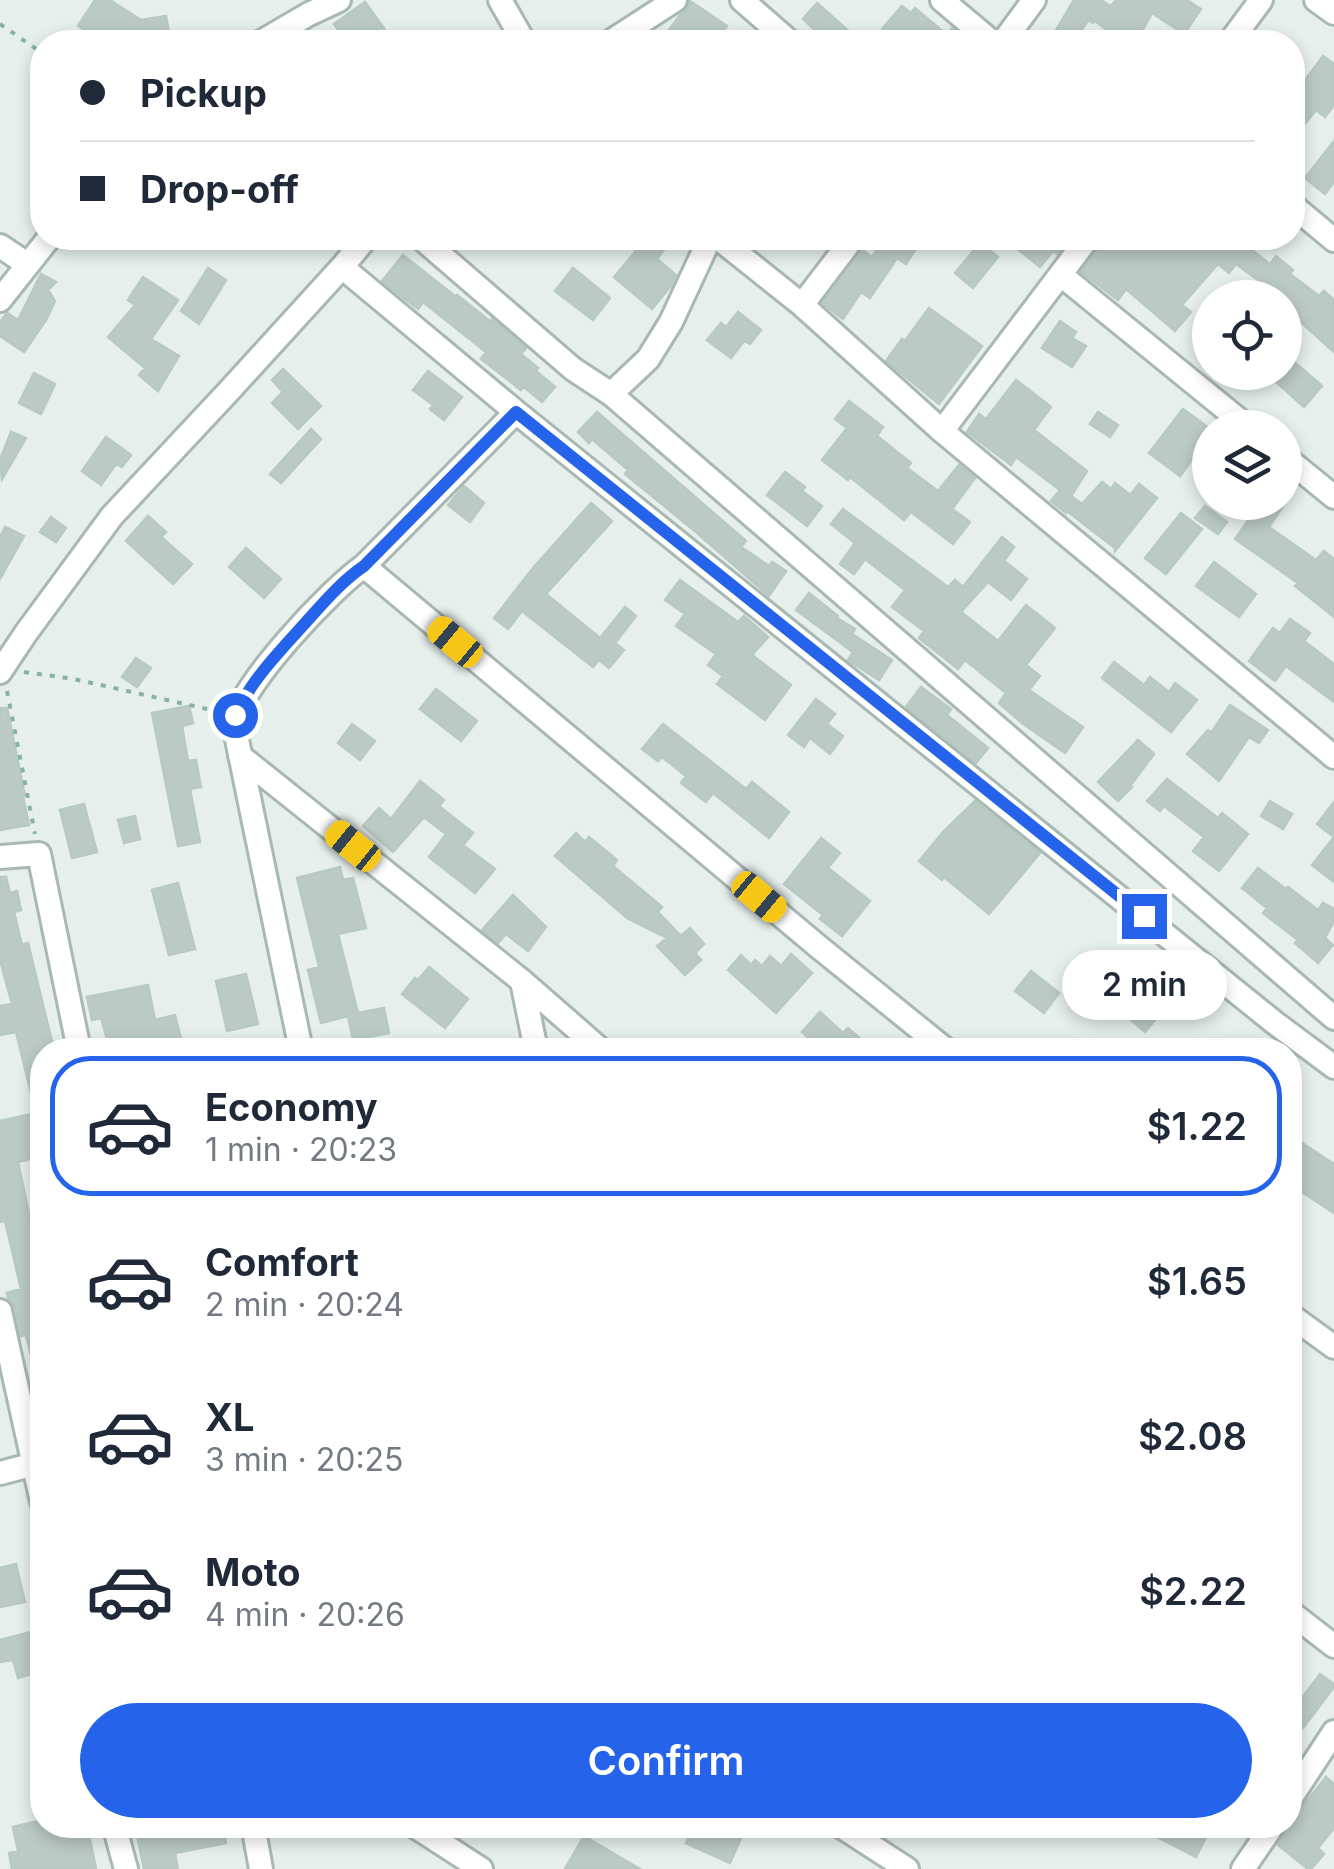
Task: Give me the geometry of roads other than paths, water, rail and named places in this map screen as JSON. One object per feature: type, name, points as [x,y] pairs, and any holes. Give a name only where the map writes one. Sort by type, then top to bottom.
[{"type":"street","points":[[275,30],[303,7],[339,0]]},
{"type":"street","points":[[500,0],[517,30]]},
{"type":"street","points":[[628,30],[674,0]]},
{"type":"street","points":[[742,0],[776,30]]},
{"type":"street","points":[[942,0],[978,30]]},
{"type":"street","points":[[1012,30],[1034,0]]},
{"type":"street","points":[[1239,30],[1261,0]]},
{"type":"street","points":[[1316,0],[1334,13]]},
{"type":"street","points":[[1305,216],[1334,240]]},
{"type":"street","points":[[0,246],[27,264]]},
{"type":"street","points":[[0,300],[39,250]]},
{"type":"street","points":[[1,671],[112,516],[356,250]]},
{"type":"street","points":[[435,250],[573,369],[610,394],[1334,1018]]},
{"type":"street","points":[[610,394],[648,359],[671,322],[704,250]]},
{"type":"street","points":[[733,250],[802,305],[942,431],[1334,758]]},
{"type":"street","points":[[802,305],[844,250]]},
{"type":"street","points":[[942,431],[1079,250]]},
{"type":"street","points":[[342,267],[516,412],[1295,1038]]},
{"type":"street","points":[[1061,274],[1227,410]]},
{"type":"street","points":[[299,1038],[240,756],[235,715],[250,688],[341,584],[364,566],[516,412]]},
{"type":"street","points":[[1302,471],[1334,497]]},
{"type":"street","points":[[364,566],[931,1038]]},
{"type":"street","points":[[240,756],[522,981],[587,1038]]},
{"type":"street","points":[[0,858],[39,854],[77,1038]]},
{"type":"street","points":[[522,981],[534,1038]]},
{"type":"street","points":[[1302,1043],[1334,1067]]},
{"type":"street","points":[[0,1311],[30,1431]]},
{"type":"street","points":[[1302,1324],[1334,1347]]},
{"type":"street","points":[[0,1473],[30,1465]]},
{"type":"street","points":[[1302,1621],[1334,1646]]},
{"type":"street","points":[[1302,1781],[1334,1732]]},
{"type":"street","points":[[118,1838],[126,1869]]},
{"type":"street","points":[[255,1838],[261,1869]]},
{"type":"street","points":[[433,1838],[481,1869]]},
{"type":"street","points":[[859,1838],[906,1869]]},
{"type":"street","points":[[1252,1866],[1266,1838]]}]
